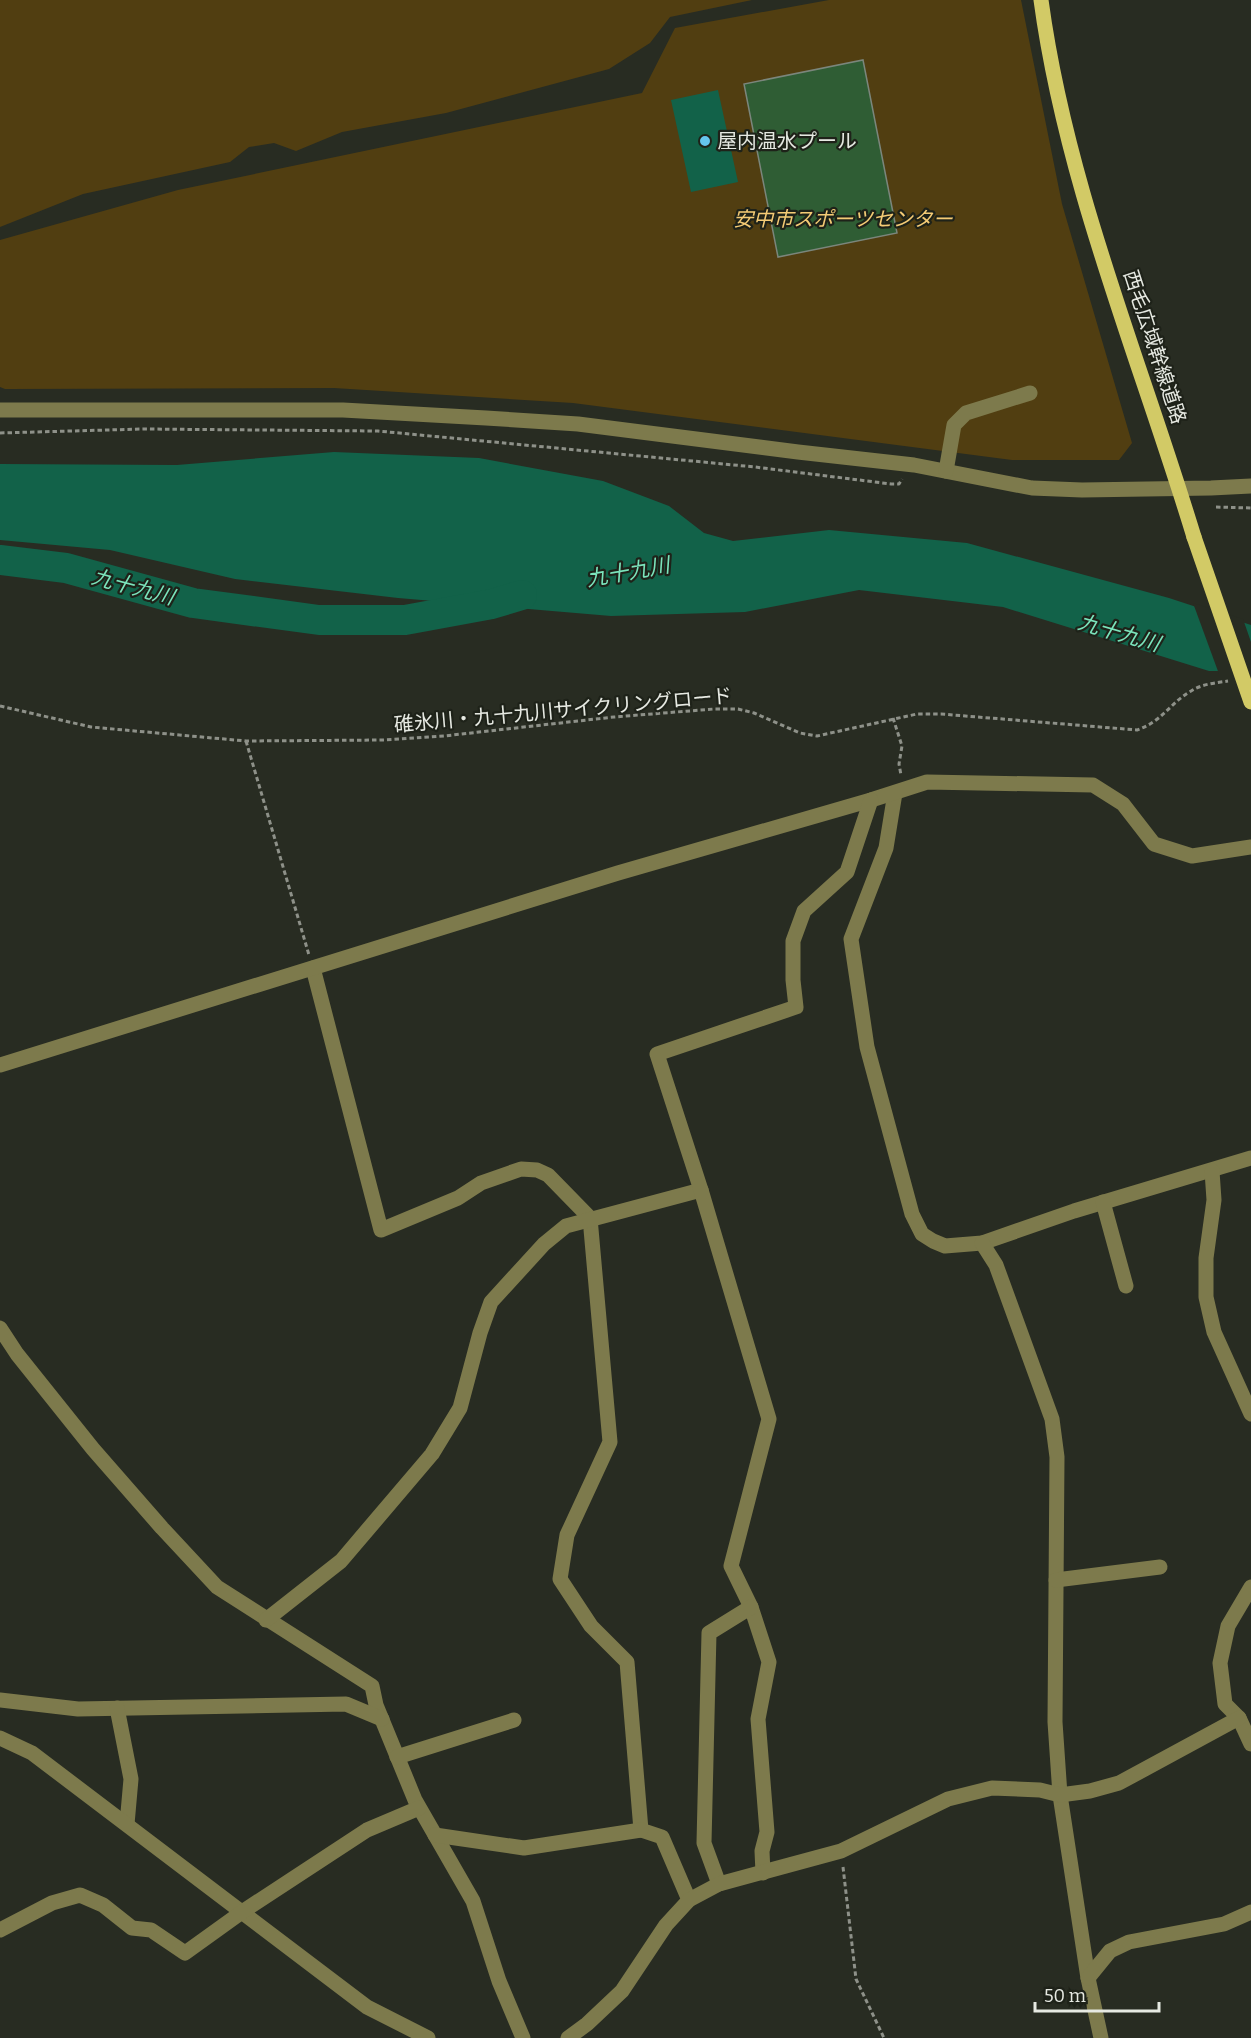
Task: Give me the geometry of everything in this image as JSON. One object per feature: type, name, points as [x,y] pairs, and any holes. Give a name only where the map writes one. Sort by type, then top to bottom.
[{"type":"main road","name":"西毛広域幹線道路","points":[[1041,0],[1061,108],[1090,218],[1180,488],[1194,537],[1251,702]]},
{"type":"street","points":[[946,471],[954,426],[966,413],[1030,393]]},
{"type":"street","points":[[0,410],[343,410],[555,423],[915,465],[1032,488],[1082,490],[1251,486]]},
{"type":"street","points":[[0,1065],[618,873],[927,782],[1093,785],[1123,804],[1154,844],[1192,856],[1251,847]]},
{"type":"street","points":[[900,791],[886,848],[851,939],[867,1047],[912,1214],[922,1234],[945,1246],[982,1244],[1103,1202],[1251,1158]]},
{"type":"street","points":[[763,1873],[762,1851],[767,1833],[758,1719],[769,1662],[751,1606],[731,1566],[769,1419],[701,1190],[657,1054],[796,1007],[793,941],[804,911],[846,872],[871,800]]},
{"type":"street","points":[[314,968],[381,1230],[458,1198],[481,1183],[521,1169],[537,1170],[548,1175],[590,1218],[610,1442],[567,1535],[560,1579],[591,1626],[627,1662],[641,1830]]},
{"type":"street","points":[[1212,1171],[1214,1200],[1206,1258],[1206,1297],[1214,1332],[1251,1414]]},
{"type":"street","points":[[266,1620],[341,1561],[432,1454],[460,1408],[480,1333],[491,1302],[544,1244],[566,1226],[701,1190]]},
{"type":"street","points":[[1103,1202],[1126,1286]]},
{"type":"street","points":[[982,1244],[996,1265],[1052,1419],[1057,1457],[1055,1722],[1060,1795],[1088,1978],[1101,2038]]},
{"type":"street","points":[[0,1328],[17,1354],[86,1440],[162,1528],[218,1587],[266,1620],[372,1686],[376,1705],[419,1808],[473,1901],[499,1981],[523,2038]]},
{"type":"street","points":[[1056,1580],[1160,1567]]},
{"type":"street","points":[[1251,1587],[1228,1626],[1220,1663],[1225,1704],[1239,1718],[1251,1744]]},
{"type":"street","points":[[719,1884],[704,1843],[709,1633],[751,1606]]},
{"type":"street","points":[[0,1700],[78,1709],[346,1704],[382,1719]]},
{"type":"street","points":[[117,1708],[131,1779],[127,1824]]},
{"type":"street","points":[[568,2038],[587,2024],[622,1991],[666,1924],[689,1900],[719,1884],[841,1851],[948,1799],[992,1788],[1040,1790],[1060,1795],[1090,1791],[1119,1783],[1239,1718]]},
{"type":"street","points":[[397,1757],[514,1720]]},
{"type":"street","points":[[0,1738],[32,1753],[367,2007],[428,2038]]},
{"type":"street","points":[[0,1930],[52,1903],[80,1895],[103,1905],[132,1928],[151,1930],[185,1953],[242,1912],[368,1830],[419,1808]]},
{"type":"street","points":[[435,1835],[524,1848],[641,1830],[662,1838],[689,1900]]},
{"type":"street","points":[[1088,1978],[1110,1951],[1129,1942],[1224,1924],[1251,1912]]},
{"type":"path","points":[[0,433],[143,429],[378,431],[743,466],[891,484],[899,484],[904,476]]},
{"type":"path","points":[[1216,507],[1251,508]]},
{"type":"path","name":"碓氷川・九十九川サイクリングロード","points":[[0,706],[92,727],[246,741],[355,741],[444,736],[614,717],[738,708],[800,733],[817,736],[917,714],[1137,730],[1161,718],[1190,691],[1207,684],[1239,682]]},
{"type":"path","points":[[893,718],[902,746],[898,764],[900,791]]},
{"type":"path","points":[[246,741],[314,968]]},
{"type":"path","points":[[841,1851],[856,1979],[884,2038]]},
{"type":"green space","points":[[0,0],[752,0],[670,17],[650,43],[609,69],[446,113],[342,132],[296,151],[274,143],[249,147],[230,162],[83,194],[0,227]]},
{"type":"green space","name":"安中市スポーツセンター","points":[[829,0],[1021,0],[1062,204],[1132,443],[1119,460],[1012,460],[573,403],[334,388],[5,389],[0,387],[0,240],[178,190],[642,93],[675,28]]},
{"type":"water","name":"屋内温水プール","points":[[718,90],[738,182],[691,192],[671,100]]},
{"type":"water","points":[[334,452],[479,458],[603,481],[669,506],[704,533],[733,541],[829,530],[967,543],[1169,598],[1251,625],[1251,671],[1209,671],[1003,607],[859,590],[745,612],[611,616],[398,598],[235,579],[110,550],[0,540],[0,464],[177,465]]},
{"type":"pier","points":[[1193,603],[1243,619],[1251,642],[1251,674],[1219,674]]},
{"type":"building","points":[[863,60],[897,233],[778,257],[744,84]]},
{"type":"waterway","name":"九十九川","points":[[0,560],[66,568],[193,603],[319,620],[405,620],[492,604],[522,595]]},
{"type":"place","name":"屋内温水プール","points":[[705,141]]}]
